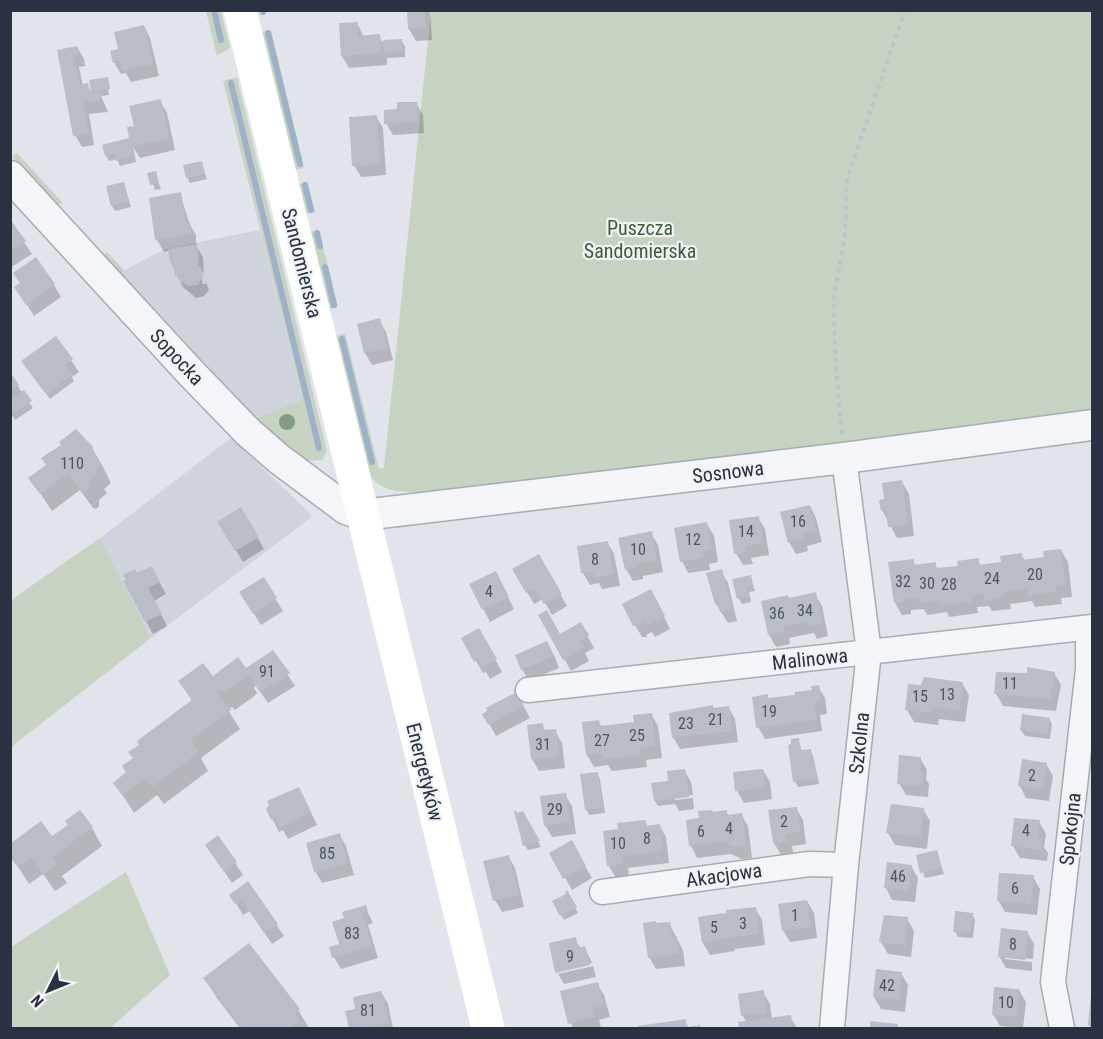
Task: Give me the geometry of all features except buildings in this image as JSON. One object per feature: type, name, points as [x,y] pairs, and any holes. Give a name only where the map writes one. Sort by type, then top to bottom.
[{"type":"main road","name":"Sandomierska","points":[[240,10],[363,515]]},
{"type":"main road","name":"Energetyków","points":[[363,515],[488,1029]]},
{"type":"street","name":"Sopocka","points":[[10,176],[248,432],[279,459],[346,509],[363,515]]},
{"type":"street","name":"Sosnowa","points":[[363,515],[844,458],[1092,425]]},
{"type":"street","name":"Szkolna","points":[[832,1029],[846,865],[869,652],[844,458]]},
{"type":"street","name":"Malinowa","points":[[528,690],[1090,628]]},
{"type":"street","name":"Spokojna","points":[[1062,1029],[1053,982],[1088,669],[1090,628]]},
{"type":"street","name":"Akacjowa","points":[[602,892],[809,864],[846,865]]},
{"type":"path","points":[[844,458],[835,355],[834,298],[845,235],[847,179],[905,10]]},
{"type":"shaded area","points":[[260,230],[303,399],[257,418],[227,389],[121,272],[165,249]]},
{"type":"shaded area","points":[[231,438],[313,516],[151,638],[100,538]]},
{"type":"green space","points":[[206,11],[221,11],[230,48],[217,56]]},
{"type":"green space","name":"Puszcza Sandomierska","points":[[431,11],[1092,11],[1092,413],[418,500],[416,492],[397,491],[376,482],[371,477],[336,336],[345,333],[379,469],[384,468]]},
{"type":"green space","points":[[271,30],[304,168],[295,170],[261,32]]},
{"type":"green space","points":[[237,77],[327,451],[322,460],[301,461],[249,414],[250,411],[257,418],[303,399],[223,81]]},
{"type":"green space","points":[[17,153],[63,203],[55,205],[12,157]]},
{"type":"green space","points":[[307,182],[315,212],[306,214],[299,184]]},
{"type":"green space","points":[[319,230],[338,307],[330,309],[311,232]]},
{"type":"green space","points":[[107,252],[176,333],[173,334],[127,281],[101,257]]},
{"type":"green space","points":[[100,538],[151,638],[11,747],[11,600]]},
{"type":"green space","points":[[126,872],[170,975],[110,1028],[11,1028],[11,947]]},
{"type":"waterway","points":[[214,10],[221,40]]},
{"type":"waterway","points":[[268,33],[300,164]]},
{"type":"waterway","points":[[231,83],[319,448]]},
{"type":"waterway","points":[[305,185],[311,210]]},
{"type":"waterway","points":[[317,233],[320,246]]},
{"type":"waterway","points":[[325,267],[334,305]]},
{"type":"waterway","points":[[342,339],[372,462]]}]
